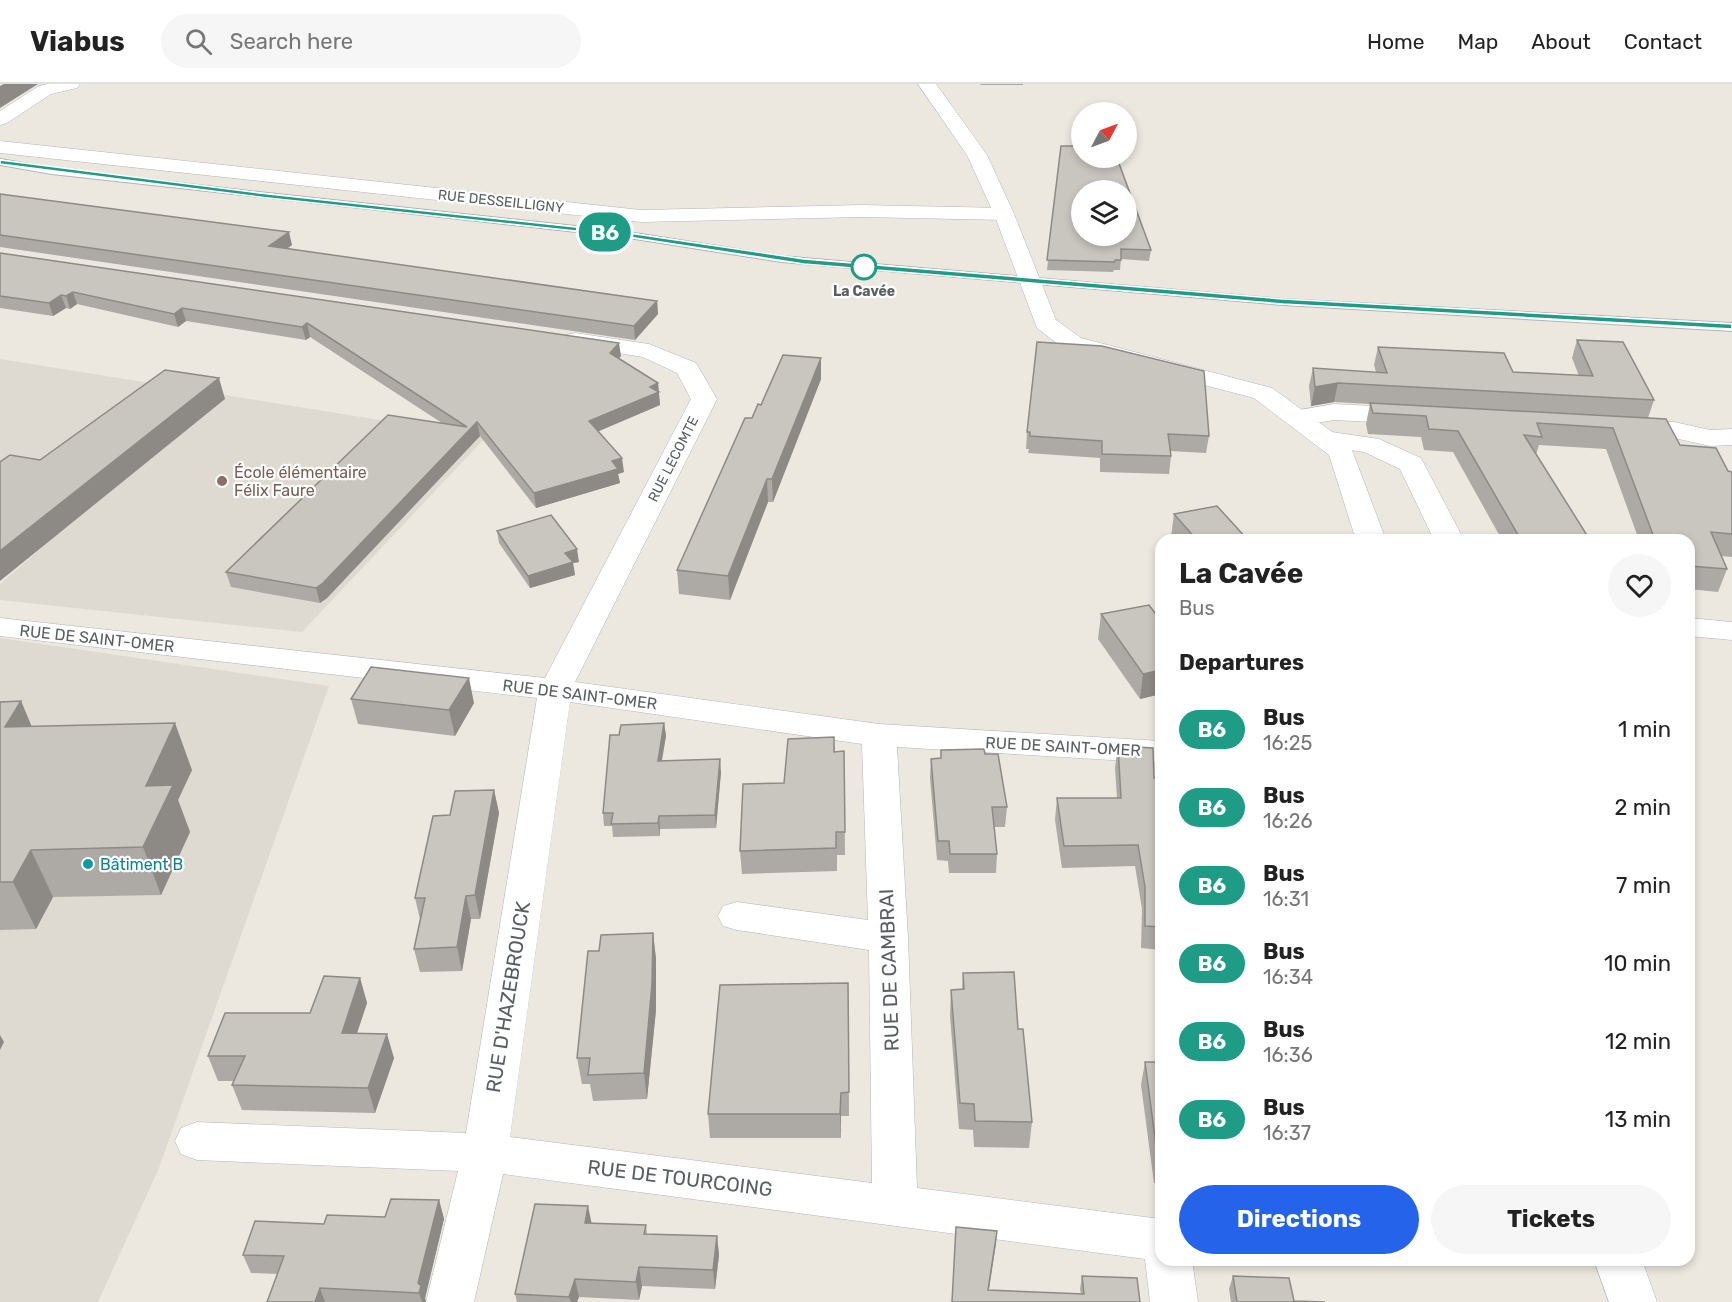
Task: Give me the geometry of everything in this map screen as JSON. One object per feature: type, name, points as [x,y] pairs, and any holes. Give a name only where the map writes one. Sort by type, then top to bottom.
[{"type":"street","points":[[0,119],[45,90],[71,84]]},
{"type":"street","points":[[927,84],[977,154],[1031,281],[1045,323],[1072,343],[1263,393],[1341,451],[1369,534]]},
{"type":"street","name":"RUE DESSEILLIGNY","points":[[0,147],[641,216],[862,211],[1004,214]]},
{"type":"street","name":"RUE LECOMTE","points":[[555,337],[649,351],[687,368],[704,399],[555,690]]},
{"type":"street","points":[[1297,418],[1334,412],[1440,418]]},
{"type":"street","points":[[1604,427],[1674,430],[1721,437],[1722,464]]},
{"type":"street","points":[[1325,439],[1370,445],[1411,464],[1446,534]]},
{"type":"street","name":"RUE DE SAINT-OMER","points":[[0,627],[555,690],[879,735],[1155,752]]},
{"type":"street","points":[[1695,628],[1732,631]]},
{"type":"street","name":"RUE D'HAZEBROUCK","points":[[450,1302],[485,1153],[555,690]]},
{"type":"street","name":"RUE DE CAMBRAI","points":[[879,735],[888,938],[895,1205]]},
{"type":"street","points":[[737,916],[888,938]]},
{"type":"street","name":"RUE DE TOURCOING","points":[[197,1141],[485,1153],[1155,1239]]},
{"type":"street","points":[[1169,1266],[1174,1302]]},
{"type":"street","points":[[1620,1266],[1633,1302]]},
{"type":"lane","points":[[0,162],[259,195],[622,234],[782,260],[1294,303],[1732,327]]},
{"type":"shaded area","name":"École élémentaire Félix Faure","points":[[0,359],[486,437],[302,632],[0,600],[0,584],[55,536],[0,526]]},
{"type":"shaded area","points":[[0,638],[329,686],[159,1168],[98,1302],[0,1302]]},
{"type":"building","points":[[1061,146],[1071,146],[1071,168],[1121,168],[1125,180],[1071,180],[1071,246],[1137,246],[1137,212],[1151,250],[1121,249],[1121,260],[1114,262],[1047,260]]},
{"type":"building","points":[[0,194],[289,232],[269,246],[657,301],[634,326],[0,235]]},
{"type":"building","points":[[0,253],[619,343],[610,353],[658,383],[650,387],[659,392],[589,421],[622,458],[612,461],[618,469],[534,493],[477,422],[316,588],[226,572],[388,415],[467,427],[307,323],[302,327],[182,308],[174,314],[73,292],[66,296],[61,295],[49,303],[0,296]]},
{"type":"building","points":[[1577,340],[1623,342],[1654,400],[1338,383],[1315,387],[1313,368],[1387,373],[1378,347],[1504,353],[1513,372],[1593,376]]},
{"type":"building","points":[[1037,342],[1102,346],[1204,371],[1209,436],[1168,434],[1171,456],[1102,454],[1102,441],[1030,436],[1030,432],[1027,432]]},
{"type":"building","points":[[783,355],[821,358],[772,479],[767,479],[728,576],[677,570],[745,418],[752,418],[758,404],[761,405]]},
{"type":"building","points":[[165,370],[219,378],[0,551],[0,462],[10,455],[40,460]]},
{"type":"building","points":[[1370,403],[1666,419],[1680,445],[1716,448],[1728,471],[1732,472],[1732,534],[1711,532],[1727,569],[1695,566],[1695,534],[1653,534],[1613,428],[1537,423],[1542,437],[1524,435],[1586,534],[1518,534],[1458,431],[1429,429],[1426,416],[1373,413]]},
{"type":"building","points":[[1217,506],[1243,534],[1192,534],[1174,514]]},
{"type":"building","points":[[551,515],[577,549],[565,553],[573,562],[528,576],[497,531]]},
{"type":"building","points":[[1149,605],[1155,613],[1155,671],[1143,674],[1101,614]]},
{"type":"building","points":[[371,667],[469,678],[449,710],[351,699]]},
{"type":"building","points":[[21,701],[5,727],[175,723],[146,786],[173,785],[143,847],[31,850],[13,882],[0,882],[0,702]]},
{"type":"building","points":[[664,723],[658,761],[720,759],[715,815],[659,816],[658,823],[611,824],[613,813],[603,813],[610,735],[619,735],[621,725]]},
{"type":"building","points":[[834,737],[834,752],[844,751],[845,832],[836,832],[836,848],[740,851],[743,784],[784,783],[788,739]]},
{"type":"building","points":[[1118,746],[1153,748],[1155,927],[1145,926],[1145,887],[1138,845],[1064,846],[1057,798],[1121,798]]},
{"type":"building","points":[[984,749],[985,754],[998,754],[1007,807],[992,807],[997,854],[950,854],[949,841],[938,841],[931,759],[941,758],[941,750]]},
{"type":"building","points":[[494,790],[475,895],[466,896],[457,947],[414,949],[425,898],[415,898],[433,816],[450,815],[455,791]]},
{"type":"building","points":[[653,933],[652,984],[644,1073],[588,1075],[590,1058],[577,1058],[588,951],[599,951],[601,935]]},
{"type":"building","points":[[1014,972],[1018,1029],[1023,1029],[1032,1122],[975,1121],[974,1104],[960,1103],[951,990],[964,989],[963,973]]},
{"type":"building","points":[[324,976],[360,978],[342,1033],[387,1034],[368,1088],[232,1085],[245,1056],[208,1056],[225,1013],[310,1013]]},
{"type":"building","points":[[848,983],[849,1092],[841,1093],[840,1114],[708,1114],[720,985]]},
{"type":"building","points":[[1145,1062],[1155,1062],[1155,1137]]},
{"type":"building","points":[[391,1199],[439,1200],[418,1283],[421,1286],[419,1293],[320,1288],[315,1302],[267,1302],[284,1256],[243,1255],[255,1221],[324,1224],[327,1215],[385,1217]]},
{"type":"building","points":[[535,1204],[588,1206],[585,1223],[646,1225],[644,1234],[717,1236],[713,1270],[639,1267],[636,1282],[575,1279],[569,1297],[515,1294]]},
{"type":"building","points":[[956,1227],[997,1231],[988,1290],[1084,1294],[1082,1276],[1137,1278],[1140,1302],[952,1302]]},
{"type":"building","points":[[1233,1276],[1289,1278],[1294,1301],[1325,1302],[1237,1302]]},
{"type":"bus line","name":"B6","points":[[0,162],[52,171],[259,195],[622,234],[782,260],[1283,302],[1732,327]]},
{"type":"place","name":"La Cavée","points":[[864,267]]},
{"type":"place","name":"École élémentaire Félix Faure","points":[[222,481]]},
{"type":"place","name":"Bâtiment B","points":[[88,864]]}]
